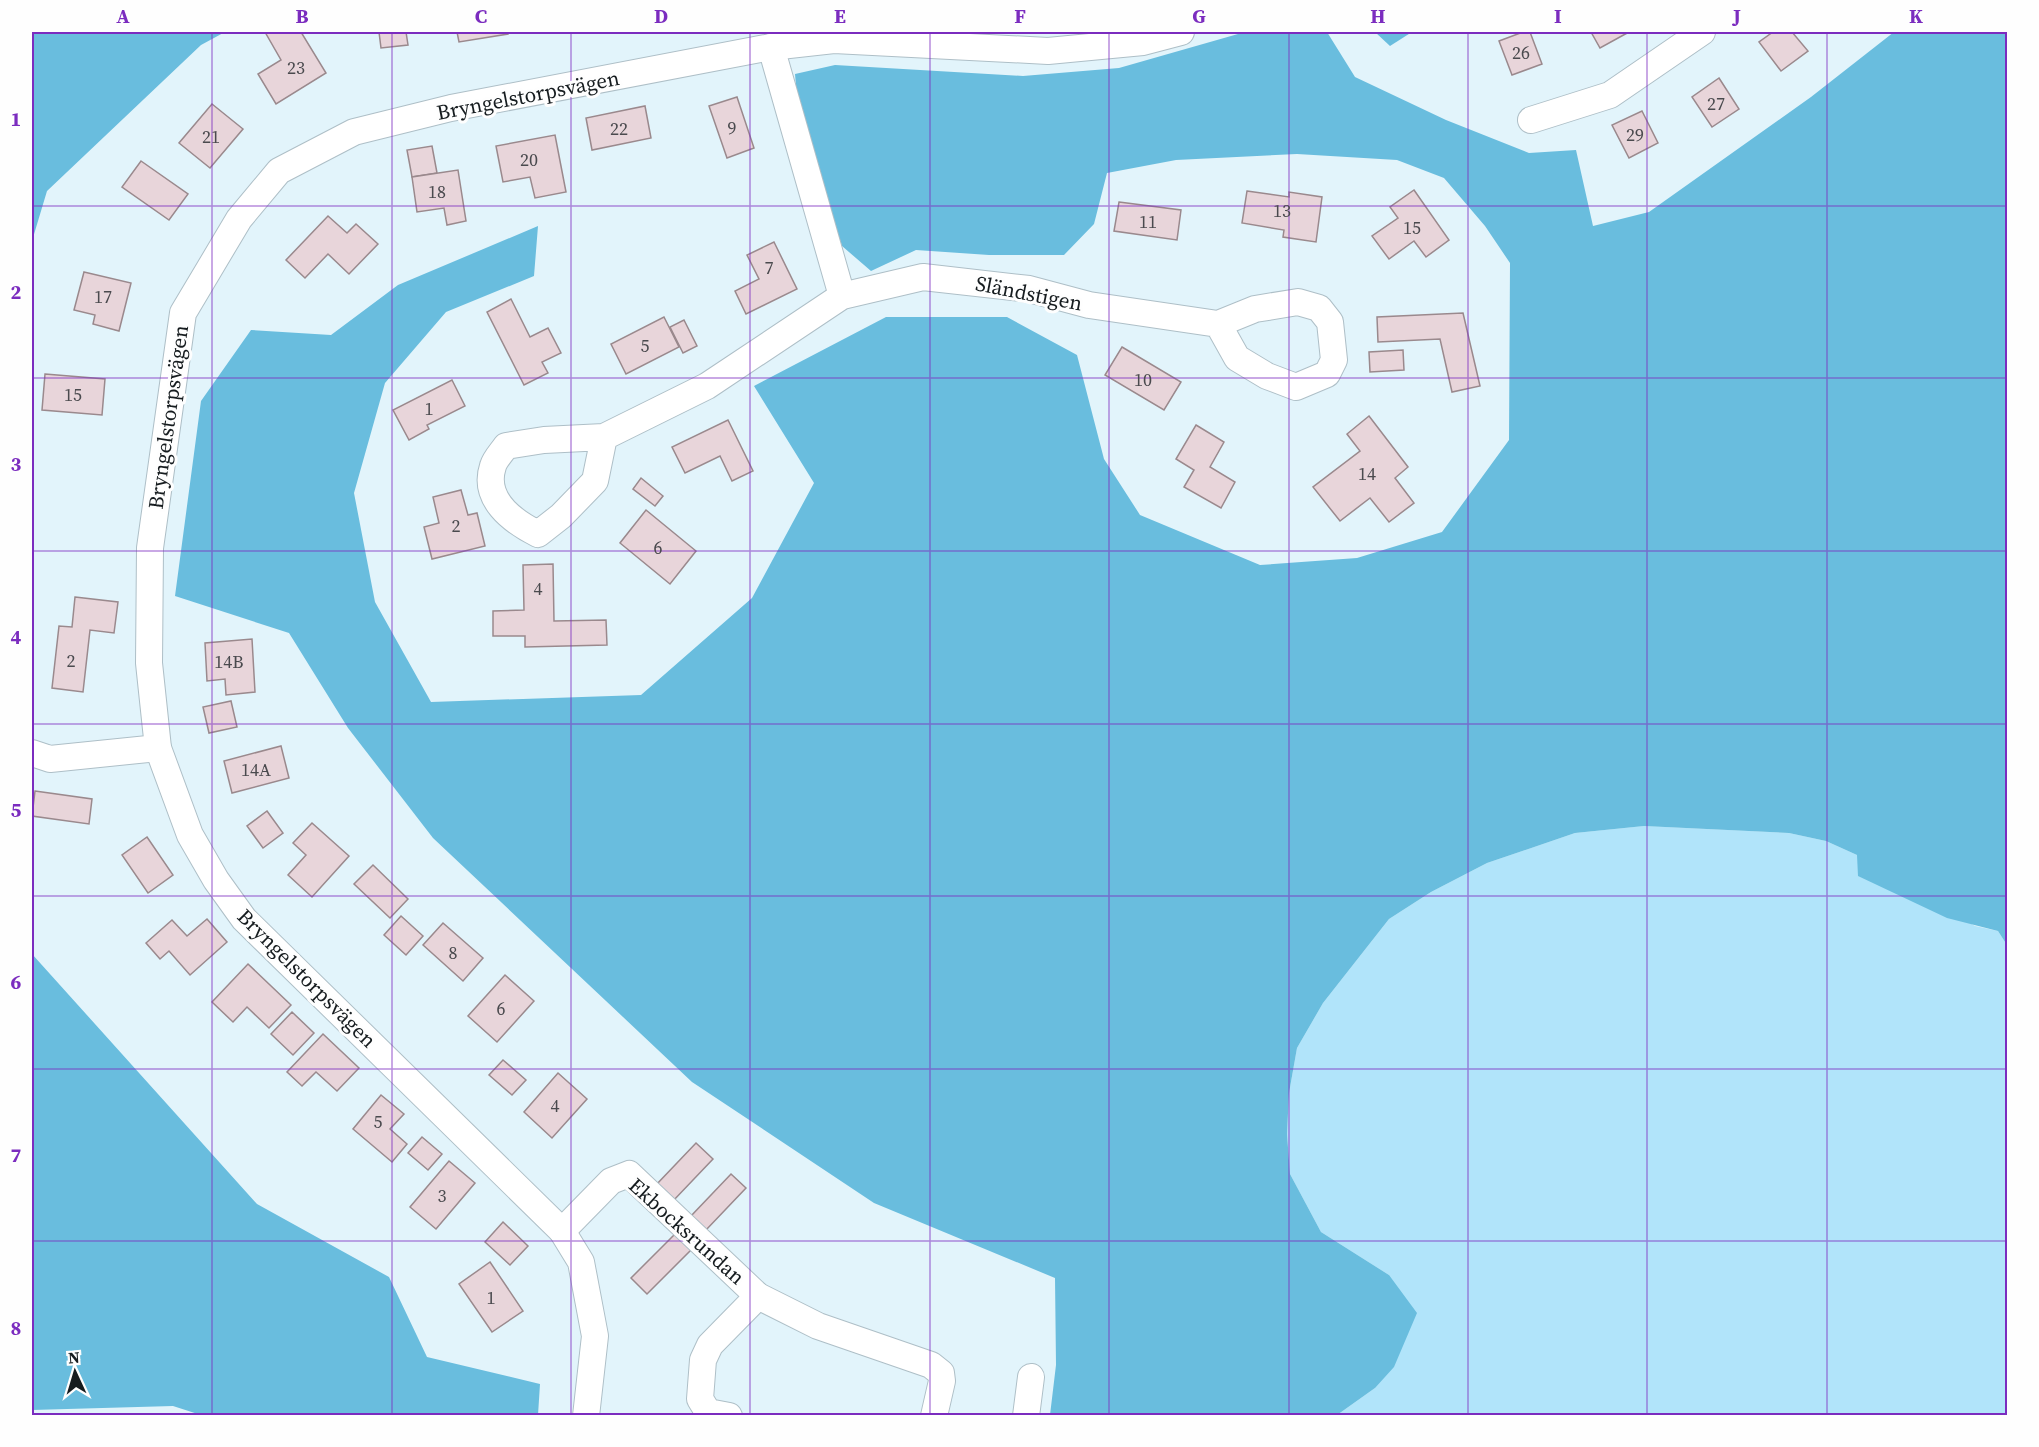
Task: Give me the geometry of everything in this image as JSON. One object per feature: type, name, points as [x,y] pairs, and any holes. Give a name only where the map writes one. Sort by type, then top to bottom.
[{"type":"street","name":"Bryngelstorpsvägen","points":[[586,1416],[596,1336],[581,1262],[562,1231],[244,919],[216,880],[190,835],[158,748],[149,663],[150,548],[183,314],[239,219],[279,171],[354,132],[451,108],[771,47],[834,40],[958,39],[1048,51],[1143,42],[1180,32]]},
{"type":"street","points":[[1531,120],[1610,95],[1702,32]]},
{"type":"street","points":[[771,47],[842,296]]},
{"type":"street","name":"Sländstigen","points":[[604,437],[595,481],[561,516],[538,534],[513,522],[492,495],[492,466],[506,446],[544,440],[604,437],[708,386],[842,296],[923,277],[1029,289],[1089,305],[1218,324]]},
{"type":"street","points":[[32,753],[50,759],[158,748]]},
{"type":"street","name":"Ekbocksrundan","points":[[562,1231],[611,1181],[630,1174],[758,1296],[818,1326],[931,1365],[940,1373],[942,1381],[934,1416]]},
{"type":"street","name":"Ekbocksrundan","points":[[729,1416],[708,1412],[700,1399],[703,1360],[710,1345],[758,1296]]},
{"type":"street","points":[[1026,1416],[1031,1377]]},
{"type":"shaded area","points":[[32,32],[225,32],[201,45],[47,191],[32,241]]},
{"type":"shaded area","points":[[1245,32],[1327,32],[1355,77],[1446,120],[1529,153],[1576,150],[1593,226],[1649,212],[1811,97],[1894,32],[2007,32],[2007,945],[1998,931],[1947,918],[1858,876],[1857,855],[1826,841],[1789,833],[1644,826],[1575,833],[1487,863],[1431,892],[1389,919],[1323,1003],[1297,1048],[1289,1093],[1287,1134],[1290,1174],[1321,1232],[1389,1275],[1417,1313],[1394,1367],[1375,1388],[1337,1415],[1050,1415],[1056,1365],[1055,1278],[874,1203],[692,1082],[433,838],[348,728],[289,633],[175,596],[201,401],[251,330],[331,335],[398,285],[538,226],[534,276],[446,312],[385,383],[354,493],[375,602],[431,702],[641,695],[752,598],[814,483],[754,386],[886,317],[1007,317],[1077,355],[1104,459],[1140,515],[1260,565],[1357,558],[1442,532],[1509,440],[1510,263],[1485,226],[1444,178],[1397,160],[1297,154],[1176,160],[1107,173],[1094,224],[1064,255],[989,255],[916,250],[871,271],[842,246],[799,120],[795,74],[835,65],[1023,76],[1119,68]]},
{"type":"shaded area","points":[[1375,32],[1412,32],[1390,46]]},
{"type":"shaded area","points":[[1644,826],[1789,833],[1826,841],[1857,855],[1975,926],[1998,931],[2007,945],[2007,1415],[1337,1415],[1375,1388],[1389,1275],[1321,1232],[1290,1174],[1287,1134],[1289,1093],[1297,1048],[1323,1003],[1389,919],[1431,892],[1487,863],[1575,833]]},
{"type":"shaded area","points":[[32,954],[257,1204],[389,1277],[427,1357],[540,1384],[538,1415],[204,1416],[173,1406],[32,1410]]},
{"type":"building","points":[[265,32],[301,32],[326,73],[276,104],[258,74],[281,60]]},
{"type":"building","points":[[379,32],[406,32],[408,45],[381,48]]},
{"type":"building","points":[[457,32],[508,32],[508,34],[459,42]]},
{"type":"building","points":[[1523,32],[1530,32],[1542,64],[1512,75],[1499,41]]},
{"type":"building","points":[[1591,32],[1629,32],[1600,48]]},
{"type":"building","points":[[1773,32],[1792,32],[1808,51],[1781,71],[1759,42]]},
{"type":"building","points":[[1719,78],[1739,109],[1712,127],[1692,97]]},
{"type":"building","points":[[737,97],[754,148],[727,158],[709,106]]},
{"type":"building","points":[[212,104],[243,129],[210,168],[179,143]]},
{"type":"building","points":[[645,106],[651,138],[592,150],[586,118]]},
{"type":"building","points":[[1642,111],[1658,143],[1629,158],[1612,125]]},
{"type":"building","points":[[555,135],[566,192],[535,198],[530,177],[503,182],[496,146]]},
{"type":"building","points":[[432,146],[437,173],[412,177],[407,150]]},
{"type":"building","points":[[141,161],[188,194],[169,220],[122,187]]},
{"type":"building","points":[[458,170],[466,221],[447,225],[444,208],[417,212],[412,177]]},
{"type":"building","points":[[1414,190],[1449,240],[1426,257],[1414,241],[1389,259],[1372,236],[1398,218],[1390,207]]},
{"type":"building","points":[[1247,191],[1289,197],[1289,192],[1322,197],[1316,242],[1283,237],[1284,230],[1242,223]]},
{"type":"building","points":[[1119,202],[1181,210],[1177,240],[1114,231]]},
{"type":"building","points":[[328,216],[347,233],[356,224],[378,244],[349,274],[328,254],[305,278],[286,260]]},
{"type":"building","points":[[774,242],[797,289],[746,314],[735,291],[759,279],[747,255]]},
{"type":"building","points":[[84,272],[131,283],[119,331],[93,324],[95,315],[74,310]]},
{"type":"building","points":[[511,299],[530,337],[548,328],[561,353],[542,362],[548,373],[524,385],[487,312]]},
{"type":"building","points":[[1463,313],[1480,386],[1452,392],[1440,339],[1378,342],[1377,317]]},
{"type":"building","points":[[664,317],[679,347],[626,374],[611,344]]},
{"type":"building","points":[[684,320],[697,346],[683,353],[670,327]]},
{"type":"building","points":[[1122,347],[1181,382],[1164,410],[1105,375]]},
{"type":"building","points":[[1403,350],[1404,370],[1370,372],[1369,352]]},
{"type":"building","points":[[45,374],[105,379],[102,415],[42,410]]},
{"type":"building","points":[[452,380],[465,406],[427,425],[429,429],[409,440],[393,410]]},
{"type":"building","points":[[1369,416],[1408,467],[1395,478],[1414,503],[1389,522],[1370,498],[1340,521],[1313,487],[1360,451],[1347,434]]},
{"type":"building","points":[[728,420],[753,471],[732,481],[720,456],[685,473],[672,447]]},
{"type":"building","points":[[1196,425],[1224,442],[1210,467],[1235,482],[1221,508],[1184,487],[1194,470],[1176,459]]},
{"type":"building","points":[[641,478],[663,496],[655,506],[633,489]]},
{"type":"building","points":[[461,490],[468,515],[477,513],[485,546],[432,559],[424,527],[439,523],[433,497]]},
{"type":"building","points":[[646,510],[696,551],[670,584],[620,543]]},
{"type":"building","points":[[553,564],[554,621],[606,620],[607,645],[525,647],[525,636],[493,636],[493,611],[524,610],[523,565]]},
{"type":"building","points":[[75,597],[118,602],[114,633],[90,630],[83,692],[52,688],[59,626],[72,627]]},
{"type":"building","points":[[252,639],[255,692],[226,695],[225,679],[207,681],[205,643]]},
{"type":"building","points":[[231,701],[237,727],[209,733],[203,707]]},
{"type":"building","points":[[281,746],[289,778],[232,793],[224,761]]},
{"type":"building","points":[[35,791],[92,799],[89,824],[32,816]]},
{"type":"building","points":[[267,811],[283,833],[263,848],[247,826]]},
{"type":"building","points":[[312,823],[349,856],[312,897],[288,875],[306,855],[293,843]]},
{"type":"building","points":[[147,837],[173,875],[148,893],[122,855]]},
{"type":"building","points":[[373,865],[408,899],[390,918],[354,884]]},
{"type":"building","points":[[401,916],[423,936],[406,955],[384,935]]},
{"type":"building","points":[[207,919],[227,942],[190,975],[169,951],[160,959],[146,943],[172,920],[187,936]]},
{"type":"building","points":[[443,923],[483,958],[463,981],[423,945]]},
{"type":"building","points":[[248,964],[291,1005],[269,1028],[247,1007],[233,1022],[212,1002]]},
{"type":"building","points":[[505,975],[534,1001],[497,1042],[468,1016]]},
{"type":"building","points":[[292,1012],[314,1033],[293,1055],[271,1034]]},
{"type":"building","points":[[323,1034],[359,1068],[337,1091],[316,1072],[302,1086],[287,1072]]},
{"type":"building","points":[[503,1060],[526,1080],[512,1095],[489,1075]]},
{"type":"building","points":[[558,1073],[587,1099],[552,1138],[524,1112]]},
{"type":"building","points":[[381,1095],[404,1114],[390,1129],[407,1144],[392,1162],[353,1129]]},
{"type":"building","points":[[422,1137],[442,1154],[428,1170],[408,1153]]},
{"type":"building","points":[[696,1143],[713,1159],[673,1201],[656,1185]]},
{"type":"building","points":[[449,1161],[475,1183],[436,1229],[410,1207]]},
{"type":"building","points":[[731,1174],[746,1188],[706,1230],[691,1216]]},
{"type":"building","points":[[503,1222],[528,1246],[510,1265],[485,1242]]},
{"type":"building","points":[[675,1234],[691,1250],[647,1294],[631,1278]]},
{"type":"building","points":[[490,1262],[523,1311],[492,1332],[459,1284]]}]
